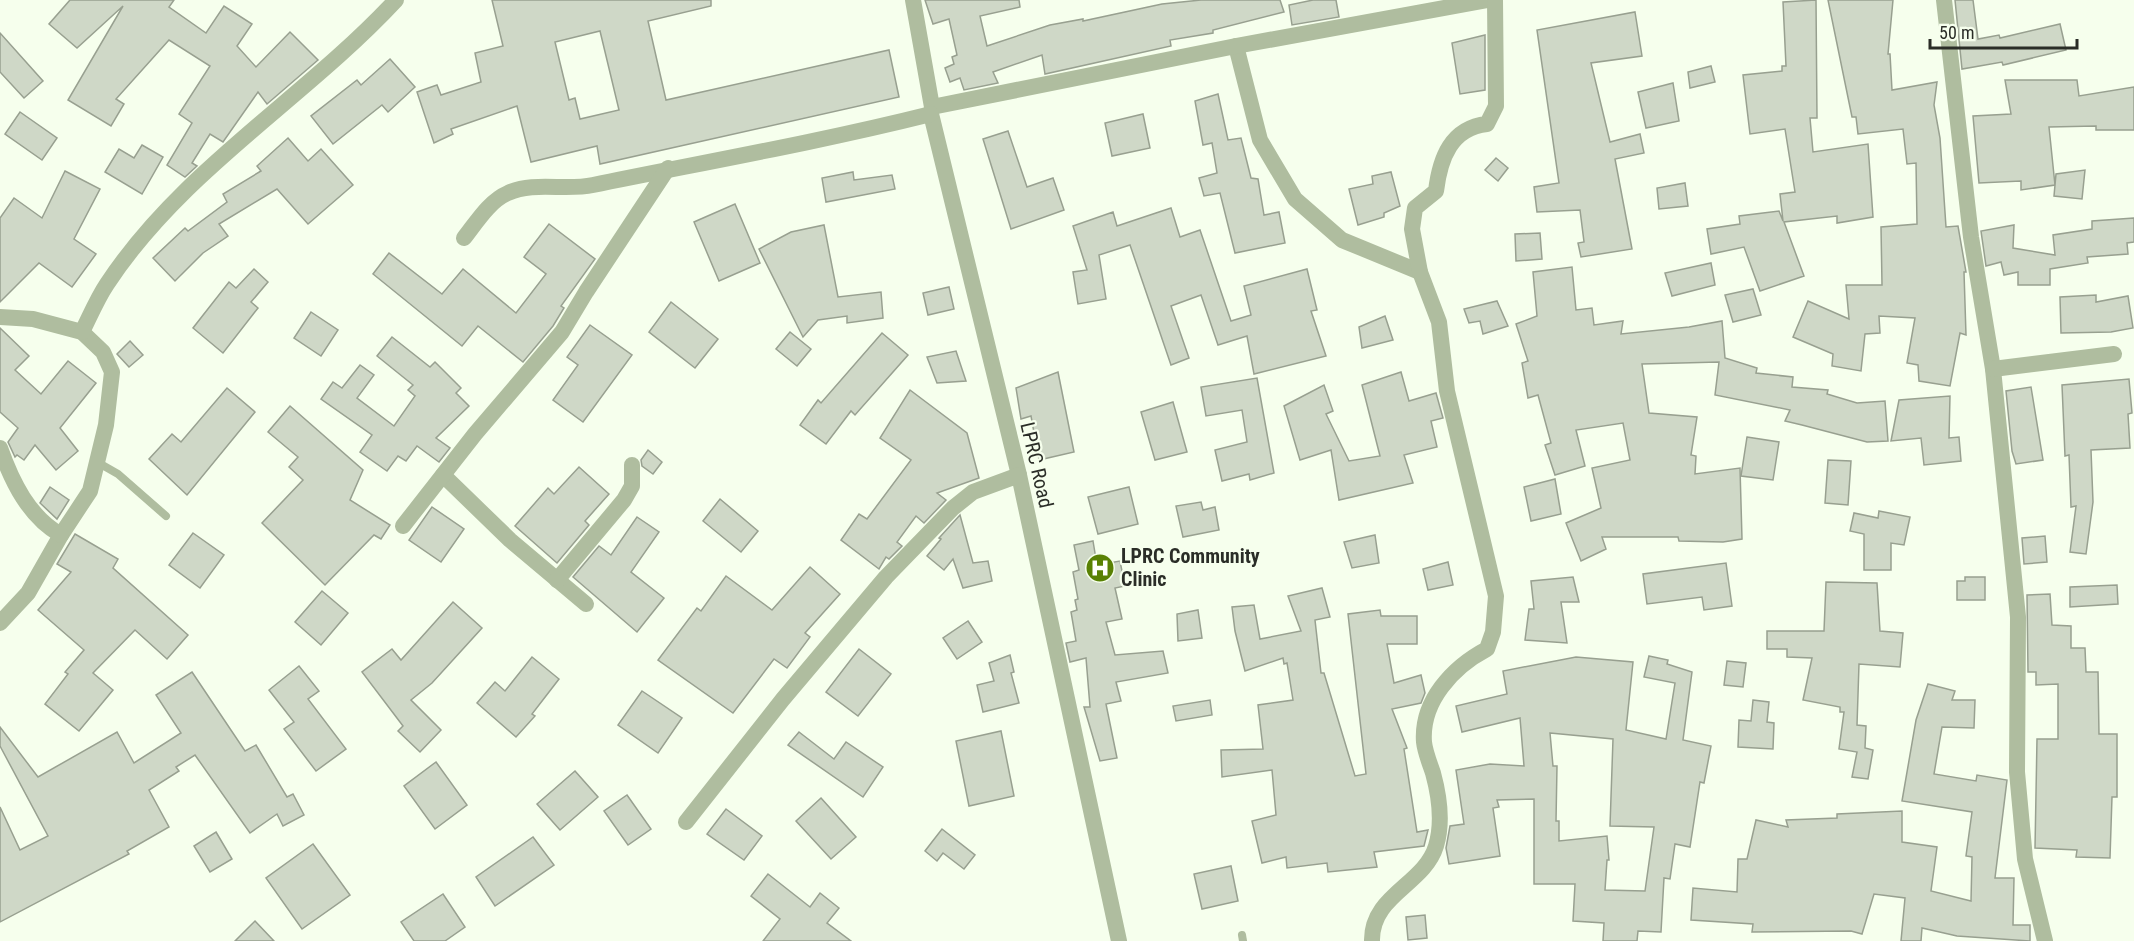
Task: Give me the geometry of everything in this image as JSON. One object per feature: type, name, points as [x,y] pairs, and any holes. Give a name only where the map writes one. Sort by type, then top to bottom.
[{"type":"street","points":[[82,332],[106,285],[168,208],[210,167],[357,41],[396,0]]},
{"type":"street","name":"LPRC Road","points":[[913,0],[932,111],[1019,475],[1119,941]]},
{"type":"street","points":[[464,238],[486,210],[506,194],[527,187],[590,186],[668,168],[854,134],[932,111],[1236,46],[1488,0]]},
{"type":"street","points":[[1372,941],[1372,931],[1381,909],[1396,891],[1418,875],[1436,847],[1439,814],[1437,786],[1424,743],[1426,721],[1439,688],[1469,658],[1487,649],[1493,632],[1496,596],[1446,391],[1439,322],[1420,272],[1412,229],[1415,208],[1436,191],[1438,170],[1448,148],[1470,126],[1487,124],[1496,106],[1495,0]]},
{"type":"street","points":[[1944,0],[1971,237],[1994,369],[2018,617],[2017,772],[2025,859],[2045,941]]},
{"type":"street","points":[[1236,46],[1260,140],[1295,199],[1342,240],[1420,272]]},
{"type":"street","points":[[403,526],[562,333],[586,292],[668,168]]},
{"type":"street","points":[[0,316],[33,319],[82,332],[103,352],[112,372],[106,425],[90,491],[61,535],[28,593],[0,623]]},
{"type":"street","points":[[1994,369],[2114,354]]},
{"type":"street","points":[[0,448],[29,510],[46,527],[61,535]]},
{"type":"street","points":[[557,580],[624,500],[632,486],[632,465]]},
{"type":"street","points":[[443,475],[510,540],[586,604]]},
{"type":"street","points":[[686,822],[886,576],[953,508],[973,492],[1019,475]]},
{"type":"lane","points":[[97,462],[118,474],[166,516]]},
{"type":"building","points":[[70,0],[174,0],[169,7],[206,33],[224,6],[252,24],[237,46],[256,67],[290,32],[318,60],[267,104],[258,92],[223,142],[210,134],[192,163],[197,166],[185,177],[167,165],[192,123],[179,114],[210,66],[169,40],[116,99],[124,104],[111,126],[68,100],[123,6],[77,48],[49,24]]},
{"type":"building","points":[[492,0],[711,0],[711,6],[648,21],[666,100],[889,50],[899,97],[600,164],[597,146],[531,162],[517,106],[451,129],[453,134],[434,143],[417,92],[437,85],[441,95],[481,82],[475,53],[503,46]],"holes":[[[600,31],[619,110],[580,119],[575,98],[569,100],[555,42]]]},
{"type":"building","points":[[925,0],[1019,0],[1020,7],[980,16],[987,46],[1050,25],[1083,19],[1083,21],[1162,4],[1201,0],[1280,0],[1284,12],[1213,30],[1213,33],[1170,40],[1171,46],[1045,74],[1042,55],[993,72],[998,83],[964,90],[960,78],[950,82],[945,68],[954,64],[952,57],[957,55],[949,19],[933,24]]},
{"type":"building","points":[[1313,0],[1336,0],[1339,17],[1292,25],[1289,5]]},
{"type":"building","points":[[1816,0],[1817,118],[1810,118],[1813,152],[1868,144],[1873,217],[1837,223],[1837,216],[1784,222],[1804,276],[1760,291],[1744,247],[1711,254],[1707,229],[1740,224],[1739,216],[1779,211],[1783,221],[1780,194],[1795,192],[1785,129],[1750,134],[1743,75],[1782,71],[1782,66],[1786,66],[1783,2]]},
{"type":"building","points":[[1828,0],[1893,0],[1888,54],[1890,54],[1892,90],[1937,82],[1934,105],[1940,138],[1946,227],[1958,226],[1966,272],[1964,272],[1966,335],[1960,333],[1950,386],[1919,381],[1918,365],[1907,363],[1915,318],[1879,316],[1880,333],[1865,334],[1861,371],[1832,366],[1833,354],[1793,337],[1808,301],[1849,319],[1846,285],[1882,285],[1881,227],[1917,224],[1916,163],[1907,164],[1903,129],[1858,134],[1856,117],[1852,117]]},
{"type":"building","points":[[1955,0],[1973,0],[1978,39],[1999,35],[2000,38],[2060,24],[2066,50],[2003,65],[2002,62],[1962,69]]},
{"type":"building","points":[[1635,12],[1642,56],[1591,63],[1610,142],[1640,134],[1644,153],[1615,159],[1632,249],[1581,257],[1578,243],[1584,242],[1580,210],[1537,212],[1534,187],[1559,183],[1537,30]]},
{"type":"building","points":[[0,33],[43,81],[24,98],[0,72]]},
{"type":"building","points":[[1485,35],[1485,90],[1460,94],[1452,43]]},
{"type":"building","points":[[390,59],[415,87],[388,112],[382,105],[333,144],[311,116],[357,80],[361,85]]},
{"type":"building","points":[[1711,66],[1715,82],[1690,88],[1688,72]]},
{"type":"building","points":[[2005,80],[2077,80],[2079,96],[2134,87],[2134,130],[2096,130],[2096,126],[2049,127],[2055,185],[2021,190],[2021,181],[1979,183],[1973,116],[2011,114]]},
{"type":"building","points":[[1673,83],[1679,121],[1646,128],[1638,92]]},
{"type":"building","points":[[1218,94],[1228,140],[1241,138],[1251,178],[1258,179],[1264,215],[1279,212],[1285,243],[1235,253],[1220,193],[1204,196],[1199,178],[1217,173],[1212,143],[1203,145],[1195,101]]},
{"type":"building","points":[[20,112],[57,138],[42,160],[5,134]]},
{"type":"building","points":[[1143,114],[1150,148],[1112,156],[1105,123]]},
{"type":"building","points":[[1008,131],[1027,187],[1053,178],[1064,210],[1011,229],[983,139]]},
{"type":"building","points":[[288,138],[308,161],[321,149],[353,185],[308,224],[277,189],[219,224],[228,236],[203,253],[175,281],[153,258],[185,228],[188,231],[227,202],[223,194],[261,171],[257,166]]},
{"type":"building","points":[[142,145],[163,157],[142,194],[105,172],[119,149],[134,158]]},
{"type":"building","points":[[1496,158],[1508,168],[1498,181],[1485,170]]},
{"type":"building","points":[[2085,170],[2082,199],[2054,196],[2056,174]]},
{"type":"building","points":[[65,171],[100,189],[74,239],[96,254],[72,287],[39,263],[0,302],[0,218],[14,198],[42,218]]},
{"type":"building","points":[[853,172],[854,180],[892,175],[895,189],[826,202],[822,178]]},
{"type":"building","points":[[1391,172],[1400,206],[1384,213],[1384,217],[1358,225],[1349,189],[1373,184],[1372,176]]},
{"type":"building","points":[[1685,183],[1688,206],[1659,209],[1657,188]]},
{"type":"building","points":[[735,204],[760,263],[719,281],[694,222]]},
{"type":"building","points":[[1171,208],[1180,237],[1200,230],[1231,321],[1251,315],[1244,286],[1307,269],[1317,310],[1311,311],[1326,356],[1254,374],[1247,336],[1218,345],[1201,295],[1171,306],[1189,358],[1171,365],[1130,245],[1099,255],[1106,299],[1078,304],[1073,272],[1087,270],[1073,226],[1113,212],[1117,226]]},
{"type":"building","points":[[2134,218],[2134,242],[2127,243],[2128,254],[2087,257],[2088,263],[2050,269],[2050,285],[2018,285],[2018,272],[2004,275],[2001,262],[1986,266],[1981,231],[2014,225],[2013,248],[2055,255],[2053,235],[2092,229],[2092,221]]},
{"type":"building","points":[[549,224],[595,259],[561,306],[564,308],[553,326],[523,362],[478,326],[462,346],[373,274],[389,253],[442,294],[463,269],[516,313],[546,274],[524,257]]},
{"type":"building","points":[[824,225],[838,297],[881,292],[883,318],[847,323],[847,316],[818,320],[803,337],[759,249],[791,232]]},
{"type":"building","points":[[1540,233],[1542,259],[1516,261],[1515,234]]},
{"type":"building","points":[[1711,263],[1715,285],[1672,296],[1665,273]]},
{"type":"building","points":[[1572,267],[1576,310],[1592,308],[1594,325],[1623,321],[1621,334],[1722,321],[1725,358],[1757,368],[1756,373],[1793,377],[1792,387],[1828,390],[1827,394],[1857,403],[1885,401],[1888,441],[1867,442],[1785,421],[1790,410],[1715,395],[1719,362],[1642,364],[1649,413],[1697,417],[1691,455],[1696,456],[1695,474],[1740,468],[1742,539],[1723,542],[1679,541],[1678,537],[1602,537],[1606,549],[1581,561],[1566,523],[1601,508],[1592,468],[1630,460],[1623,423],[1576,430],[1585,466],[1555,475],[1545,445],[1551,443],[1538,395],[1528,398],[1522,363],[1528,361],[1516,324],[1537,316],[1533,272]]},
{"type":"building","points":[[254,269],[268,282],[251,302],[258,308],[223,353],[193,328],[229,282],[236,288]]},
{"type":"building","points":[[949,287],[954,309],[928,315],[923,293]]},
{"type":"building","points":[[1753,289],[1761,315],[1733,322],[1725,295]]},
{"type":"building","points":[[2096,295],[2096,302],[2128,296],[2133,328],[2111,332],[2061,333],[2060,297]]},
{"type":"building","points":[[1497,301],[1508,326],[1483,334],[1480,321],[1469,323],[1464,309]]},
{"type":"building","points":[[671,302],[718,339],[695,368],[649,332]]},
{"type":"building","points":[[311,312],[338,330],[321,356],[294,338]]},
{"type":"building","points":[[1385,316],[1393,340],[1362,348],[1359,327]]},
{"type":"building","points":[[590,325],[632,355],[583,422],[553,400],[578,365],[567,357]]},
{"type":"building","points":[[0,328],[29,356],[15,370],[41,394],[68,361],[96,383],[60,428],[78,451],[56,470],[35,445],[24,460],[17,455],[15,457],[8,442],[18,428],[0,412]]},
{"type":"building","points":[[790,332],[811,349],[797,366],[776,349]]},
{"type":"building","points":[[882,333],[908,355],[855,415],[851,411],[826,444],[800,425],[818,400],[821,403]]},
{"type":"building","points":[[392,337],[430,367],[435,362],[461,388],[456,393],[469,406],[436,438],[450,448],[439,462],[417,446],[406,461],[398,456],[387,471],[360,452],[372,435],[321,399],[333,382],[342,388],[360,365],[374,375],[357,398],[394,426],[415,396],[408,390],[413,385],[377,356]]},
{"type":"building","points":[[130,341],[143,355],[129,367],[117,354]]},
{"type":"building","points":[[956,351],[966,381],[937,383],[927,357]]},
{"type":"building","points":[[1058,372],[1074,452],[1039,460],[1031,416],[1021,419],[1016,388]]},
{"type":"building","points":[[1401,372],[1409,401],[1436,393],[1443,418],[1431,421],[1437,447],[1404,455],[1413,483],[1339,500],[1331,450],[1300,460],[1284,406],[1324,385],[1333,411],[1326,414],[1349,461],[1380,456],[1362,385]]},
{"type":"building","points":[[1257,378],[1274,473],[1250,480],[1249,474],[1222,481],[1215,450],[1247,442],[1242,410],[1206,416],[1201,387]]},
{"type":"building","points":[[2129,379],[2132,413],[2128,414],[2130,448],[2091,450],[2093,502],[2086,554],[2070,552],[2076,506],[2071,507],[2069,455],[2065,456],[2062,385]]},
{"type":"building","points":[[2031,387],[2043,460],[2016,464],[2012,451],[2006,391]]},
{"type":"building","points":[[227,388],[255,412],[187,495],[149,459],[172,434],[181,442]]},
{"type":"building","points":[[910,390],[967,433],[979,478],[937,493],[946,500],[924,523],[916,516],[897,542],[902,546],[889,559],[886,557],[879,569],[841,540],[859,514],[867,519],[911,460],[880,438]]},
{"type":"building","points":[[1950,396],[1949,438],[1959,437],[1961,461],[1924,465],[1921,438],[1891,441],[1899,400]]},
{"type":"building","points":[[1173,402],[1187,452],[1155,460],[1141,412]]},
{"type":"building","points":[[290,406],[363,470],[350,500],[390,525],[381,539],[374,535],[325,585],[262,523],[303,480],[289,467],[298,457],[268,432]]},
{"type":"building","points":[[1747,437],[1779,442],[1773,480],[1741,476]]},
{"type":"building","points":[[648,450],[662,462],[653,474],[642,466],[641,460]]},
{"type":"building","points":[[1828,460],[1851,461],[1848,505],[1825,503]]},
{"type":"building","points":[[579,467],[609,494],[585,521],[589,525],[557,563],[515,526],[548,488],[554,494]]},
{"type":"building","points":[[1555,479],[1561,514],[1531,521],[1524,487]]},
{"type":"building","points":[[50,487],[69,500],[57,519],[40,503]]},
{"type":"building","points":[[1129,487],[1138,524],[1098,534],[1088,497]]},
{"type":"building","points":[[720,499],[758,531],[741,552],[703,521]]},
{"type":"building","points":[[1201,502],[1203,510],[1215,507],[1219,530],[1183,537],[1176,506]]},
{"type":"building","points":[[432,507],[464,529],[441,562],[409,540]]},
{"type":"building","points":[[1879,511],[1910,517],[1904,545],[1891,543],[1891,570],[1864,570],[1864,534],[1850,531],[1854,513],[1878,518]]},
{"type":"building","points":[[960,515],[973,563],[988,561],[992,581],[963,588],[953,559],[944,570],[927,556],[941,539],[939,538]]},
{"type":"building","points":[[637,517],[659,532],[631,572],[664,598],[637,632],[573,577],[599,546],[611,555]]},
{"type":"building","points":[[193,533],[224,555],[200,588],[169,565]]},
{"type":"building","points":[[75,534],[118,559],[113,568],[188,635],[167,659],[135,630],[93,673],[113,690],[79,731],[45,704],[68,674],[65,672],[84,650],[38,610],[71,572],[57,564]]},
{"type":"building","points":[[1375,535],[1379,563],[1352,568],[1344,542]]},
{"type":"building","points":[[2045,536],[2047,562],[2024,564],[2022,538]]},
{"type":"building","points":[[1093,541],[1097,565],[1120,561],[1125,586],[1115,588],[1122,619],[1106,622],[1115,655],[1163,651],[1168,673],[1116,682],[1121,701],[1106,704],[1117,758],[1100,761],[1084,707],[1090,707],[1086,658],[1070,662],[1066,643],[1076,641],[1071,612],[1077,610],[1075,600],[1078,599],[1073,572],[1079,570],[1074,545]]},
{"type":"building","points":[[1448,562],[1453,585],[1428,590],[1423,569]]},
{"type":"building","points":[[1726,563],[1732,606],[1704,610],[1702,597],[1647,604],[1643,574]]},
{"type":"building","points":[[810,567],[840,594],[805,633],[810,637],[787,668],[774,659],[733,713],[658,660],[697,608],[701,611],[726,576],[772,610]]},
{"type":"building","points":[[1573,577],[1579,602],[1561,602],[1567,643],[1525,640],[1529,609],[1534,609],[1531,581]]},
{"type":"building","points":[[1965,577],[1985,577],[1985,600],[1957,600],[1957,581],[1965,581]]},
{"type":"building","points":[[1826,582],[1877,583],[1880,631],[1903,633],[1900,667],[1859,664],[1857,725],[1866,726],[1865,748],[1873,750],[1868,779],[1852,777],[1857,752],[1839,749],[1844,712],[1840,712],[1840,707],[1803,700],[1812,658],[1787,657],[1787,649],[1767,649],[1767,631],[1824,631]]},
{"type":"building","points":[[2117,585],[2118,604],[2070,607],[2070,587]]},
{"type":"building","points":[[1322,588],[1330,617],[1315,620],[1321,673],[1324,673],[1355,776],[1366,774],[1348,614],[1380,610],[1381,616],[1417,616],[1417,644],[1387,644],[1394,683],[1421,675],[1425,693],[1421,703],[1392,709],[1407,748],[1404,749],[1417,832],[1428,830],[1424,846],[1374,852],[1377,867],[1328,872],[1327,863],[1287,868],[1286,857],[1262,863],[1252,821],[1276,815],[1272,770],[1222,777],[1221,750],[1263,749],[1258,705],[1293,700],[1287,663],[1284,664],[1283,658],[1245,671],[1235,631],[1232,607],[1254,605],[1260,639],[1301,631],[1288,596]]},
{"type":"building","points":[[322,591],[348,613],[321,645],[295,622]]},
{"type":"building","points":[[2050,594],[2052,625],[2071,626],[2071,648],[2085,648],[2086,672],[2098,672],[2099,734],[2117,734],[2117,797],[2112,797],[2110,858],[2076,857],[2077,850],[2035,848],[2037,739],[2058,739],[2058,684],[2036,685],[2036,672],[2028,672],[2027,595]]},
{"type":"building","points":[[453,602],[482,628],[432,683],[411,700],[441,730],[420,752],[398,731],[403,726],[362,672],[392,649],[401,660]]},
{"type":"building","points":[[1198,610],[1202,638],[1178,641],[1177,614]]},
{"type":"building","points":[[968,621],[982,642],[957,659],[943,638]]},
{"type":"building","points":[[859,649],[891,674],[858,716],[826,692]]},
{"type":"building","points":[[1010,655],[1014,672],[1011,673],[1019,703],[983,712],[977,685],[994,681],[989,663]]},
{"type":"building","points":[[1649,656],[1668,660],[1667,664],[1692,672],[1683,740],[1711,746],[1704,783],[1700,782],[1690,847],[1675,844],[1670,879],[1664,878],[1661,932],[1638,931],[1637,941],[1603,941],[1604,923],[1573,921],[1575,884],[1534,884],[1534,799],[1497,800],[1499,807],[1493,808],[1500,856],[1449,864],[1446,848],[1450,826],[1464,824],[1456,770],[1490,764],[1524,766],[1520,718],[1462,732],[1456,706],[1507,694],[1503,671],[1576,657],[1633,662],[1626,730],[1666,739],[1675,683],[1644,677]],"holes":[[[1550,733],[1613,739],[1610,826],[1654,827],[1645,891],[1605,890],[1607,860],[1609,860],[1607,836],[1559,841],[1559,821],[1556,821],[1557,766],[1553,766]]]},
{"type":"building","points":[[532,657],[559,679],[532,714],[535,716],[516,737],[477,703],[495,682],[505,691]]},
{"type":"building","points":[[1727,661],[1746,663],[1743,687],[1724,685]]},
{"type":"building","points":[[299,666],[319,691],[308,699],[346,749],[316,771],[284,729],[294,722],[269,690]]},
{"type":"building","points":[[192,672],[245,751],[256,745],[287,797],[293,794],[304,815],[283,826],[277,814],[250,833],[195,755],[176,767],[179,771],[149,790],[169,827],[127,851],[129,854],[0,922],[0,807],[20,850],[48,836],[0,746],[0,727],[38,777],[117,732],[134,763],[181,733],[156,695]]},
{"type":"building","points":[[1928,684],[1955,691],[1952,700],[1975,700],[1974,728],[1942,727],[1934,774],[1976,781],[1977,775],[2007,780],[1995,878],[2014,878],[2013,925],[2030,925],[2030,941],[1957,936],[1922,928],[1921,941],[1901,941],[1905,898],[1874,894],[1862,934],[1851,931],[1752,932],[1753,924],[1691,920],[1693,888],[1737,892],[1738,859],[1747,859],[1756,820],[1788,827],[1786,820],[1837,818],[1837,814],[1902,811],[1902,842],[1937,847],[1931,891],[1971,901],[1972,857],[1966,856],[1972,812],[1902,801],[1916,720]]},
{"type":"building","points":[[642,691],[682,718],[658,753],[618,725]]},
{"type":"building","points":[[1210,700],[1212,715],[1176,721],[1173,706]]},
{"type":"building","points":[[1753,700],[1769,702],[1767,722],[1774,723],[1773,749],[1738,747],[1739,720],[1751,721]]},
{"type":"building","points":[[1001,731],[1014,796],[969,806],[956,741]]},
{"type":"building","points":[[799,732],[834,759],[846,742],[883,767],[863,797],[788,745]]},
{"type":"building","points":[[436,762],[467,805],[435,829],[404,786]]},
{"type":"building","points":[[575,771],[598,797],[560,830],[537,804]]},
{"type":"building","points":[[627,795],[651,829],[628,845],[604,811]]},
{"type":"building","points":[[821,798],[856,837],[831,859],[796,821]]},
{"type":"building","points":[[726,809],[762,836],[744,860],[707,834]]},
{"type":"building","points":[[942,829],[975,855],[964,869],[943,853],[937,861],[925,851]]},
{"type":"building","points":[[216,832],[232,859],[210,872],[194,846]]},
{"type":"building","points":[[533,837],[554,865],[495,906],[476,877]]},
{"type":"building","points":[[313,844],[350,895],[302,929],[266,878]]},
{"type":"building","points":[[1231,866],[1238,901],[1202,909],[1194,874]]},
{"type":"building","points":[[768,874],[810,907],[820,893],[839,908],[827,923],[851,941],[763,941],[780,919],[751,896]]},
{"type":"building","points":[[443,894],[465,927],[445,941],[414,941],[401,922]]},
{"type":"building","points":[[1425,915],[1427,938],[1408,940],[1406,917]]},
{"type":"building","points":[[255,921],[274,941],[235,941]]},
{"type":"place","name":"LPRC Community Clinic","points":[[1100,568]]}]
